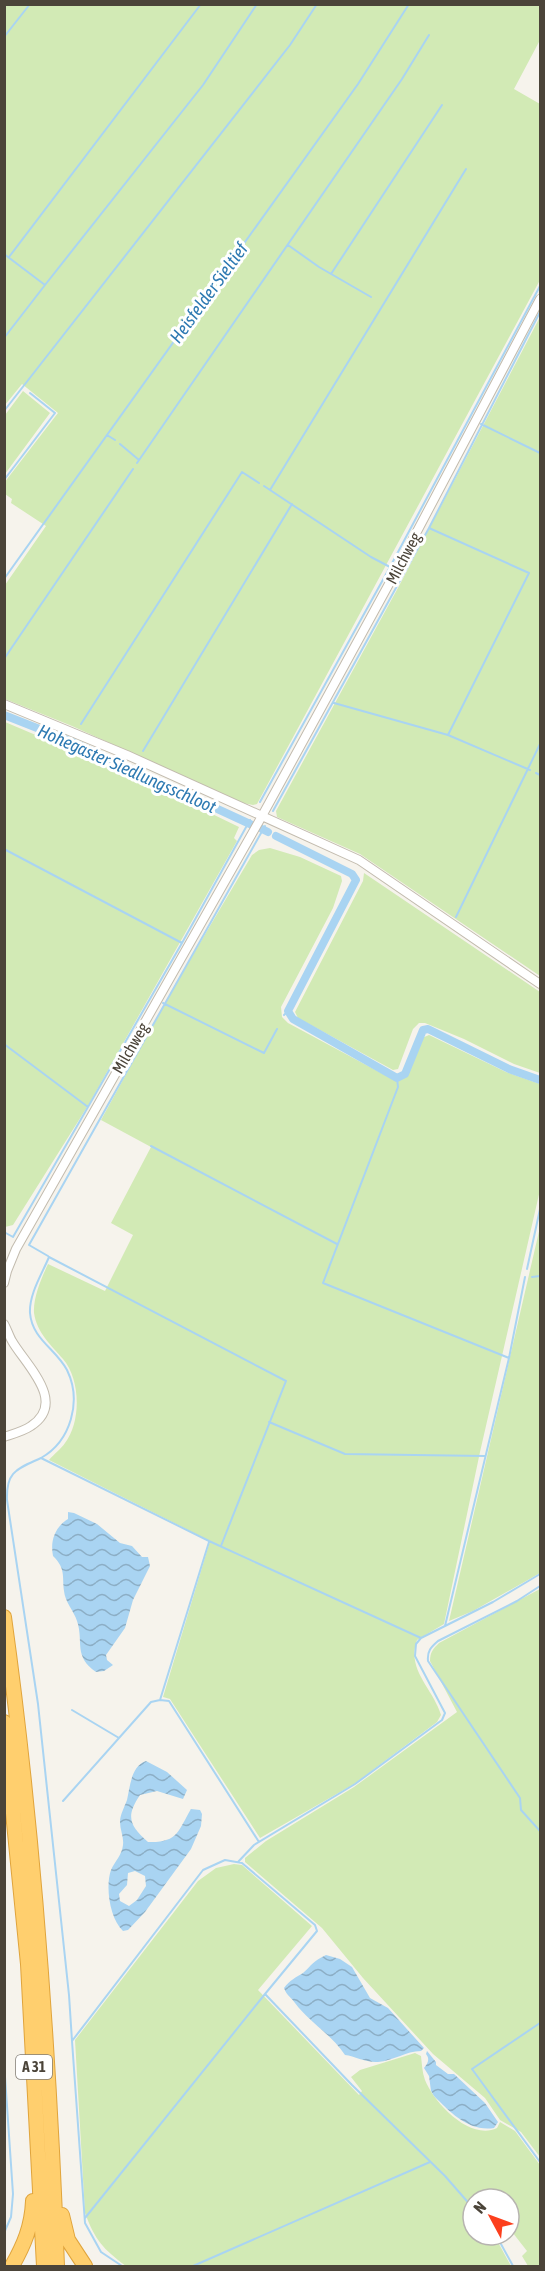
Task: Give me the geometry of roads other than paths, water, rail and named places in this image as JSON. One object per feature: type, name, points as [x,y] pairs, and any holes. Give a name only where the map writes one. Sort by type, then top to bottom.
[{"type":"highway","name":"A 31","points":[[4,1617],[33,1857],[45,2017],[57,2266]]},
{"type":"highway","name":"A 31","points":[[4,1722],[26,1942],[44,2266]]},
{"type":"highway","points":[[12,2266],[30,2226],[33,2188],[39,2170]]},
{"type":"highway","points":[[54,2181],[61,2193],[61,2211],[68,2241],[85,2266]]},
{"type":"street","name":"Milchweg","points":[[4,1283],[16,1249],[262,816],[395,573],[540,299]]},
{"type":"street","points":[[4,704],[127,755],[360,860],[540,984]]},
{"type":"street","points":[[4,1324],[12,1341],[42,1383],[45,1395],[45,1407],[39,1419],[31,1426],[4,1437]]},
{"type":"water","points":[[68,1512],[97,1524],[120,1543],[132,1546],[142,1557],[148,1557],[150,1566],[133,1600],[125,1628],[106,1655],[107,1660],[113,1665],[104,1671],[96,1672],[84,1660],[80,1648],[77,1621],[65,1595],[62,1569],[53,1556],[54,1535],[68,1519]]},
{"type":"water","points":[[146,1761],[167,1772],[187,1790],[183,1799],[157,1791],[140,1795],[131,1815],[137,1831],[148,1842],[171,1838],[180,1829],[191,1809],[200,1810],[201,1826],[191,1849],[145,1912],[128,1930],[123,1931],[112,1911],[109,1877],[122,1849],[121,1817],[134,1772]],"holes":[[[135,1871],[145,1876],[146,1886],[137,1900],[129,1906],[120,1901],[119,1894],[127,1885],[128,1873]]]},
{"type":"water","points":[[326,1955],[340,1959],[352,1967],[370,1998],[388,2008],[424,2048],[421,2051],[378,2062],[345,2055],[334,2041],[301,2010],[284,1988],[315,1961]]},
{"type":"water","points":[[427,2051],[436,2065],[448,2074],[454,2074],[485,2103],[498,2122],[494,2128],[476,2127],[461,2120],[434,2096],[429,2076],[424,2068],[428,2061]]},
{"type":"waterway","points":[[4,37],[30,4]]},
{"type":"waterway","points":[[9,257],[201,4]]},
{"type":"waterway","points":[[4,254],[45,285],[203,85],[257,4]]},
{"type":"waterway","points":[[4,411],[290,45],[317,4]]},
{"type":"waterway","name":"Heisfelder Sieltief","points":[[4,579],[358,84],[409,4]]},
{"type":"waterway","points":[[137,463],[402,79],[429,35]]},
{"type":"waterway","points":[[331,274],[442,105]]},
{"type":"waterway","points":[[270,490],[466,169]]},
{"type":"waterway","points":[[288,245],[319,267],[371,297]]},
{"type":"waterway","points":[[4,338],[45,285]]},
{"type":"waterway","points":[[390,567],[540,286]]},
{"type":"waterway","points":[[273,811],[429,528],[540,312]]},
{"type":"waterway","points":[[4,480],[55,413],[30,393]]},
{"type":"waterway","points":[[481,424],[540,453]]},
{"type":"waterway","points":[[107,435],[115,440]]},
{"type":"waterway","points":[[120,444],[139,460]]},
{"type":"waterway","points":[[4,659],[133,469]]},
{"type":"waterway","points":[[81,724],[242,472],[259,483]]},
{"type":"waterway","points":[[260,802],[390,567],[371,557],[264,486]]},
{"type":"waterway","points":[[143,751],[292,504]]},
{"type":"waterway","points":[[429,528],[529,573],[448,735]]},
{"type":"waterway","points":[[334,703],[448,735],[530,770]]},
{"type":"waterway","name":"Hohegaster Siedlungsschloot","points":[[4,715],[70,741],[250,824]]},
{"type":"waterway","points":[[456,917],[540,744]]},
{"type":"waterway","points":[[536,773],[540,775]]},
{"type":"waterway","points":[[182,943],[250,820]]},
{"type":"waterway","points":[[48,1256],[29,1245],[265,826]]},
{"type":"waterway","name":"Hohegaster Siedlungsschloot","points":[[262,829],[268,832]]},
{"type":"waterway","name":"Hohegaster Siedlungsschloot","points":[[276,836],[352,874],[356,880],[288,1011],[293,1019],[397,1078],[405,1074],[423,1030],[428,1029],[509,1069],[540,1080]]},
{"type":"waterway","points":[[4,849],[182,943],[88,1107]]},
{"type":"waterway","points":[[163,1003],[264,1053],[277,1029]]},
{"type":"waterway","name":"Hohegaster Siedlungsschloot","points":[[284,1015],[288,1011]]},
{"type":"waterway","points":[[4,1044],[88,1107],[13,1237],[4,1232]]},
{"type":"waterway","points":[[397,1078],[398,1087],[323,1283],[509,1358],[525,1277]]},
{"type":"waterway","points":[[151,1146],[337,1244]]},
{"type":"waterway","name":"Hohegaster Siedlungsschloot","points":[[527,1269],[540,1209]]},
{"type":"waterway","points":[[41,1458],[60,1441],[71,1419],[73,1407],[73,1394],[67,1370],[35,1330],[30,1313],[34,1291],[49,1257],[286,1381],[221,1546]]},
{"type":"waterway","name":"Hohegaster Siedlungsschloot","points":[[532,1277],[540,1276]]},
{"type":"waterway","points":[[445,1626],[509,1358]]},
{"type":"waterway","points":[[269,1422],[345,1454],[485,1456]]},
{"type":"waterway","points":[[72,2041],[38,1704],[7,1500],[7,1490],[15,1472],[41,1458],[209,1541],[421,1638]]},
{"type":"waterway","points":[[160,1700],[209,1542]]},
{"type":"waterway","points":[[238,1862],[254,1845],[355,1784],[442,1720],[445,1713],[415,1656],[416,1644],[421,1638],[493,1602],[540,1574]]},
{"type":"waterway","points":[[540,1586],[517,1601],[438,1641],[428,1654],[428,1661],[520,1798],[521,1810],[540,1831]]},
{"type":"waterway","points":[[63,1801],[151,1702],[169,1701],[259,1842]]},
{"type":"waterway","points":[[72,1710],[119,1738]]},
{"type":"waterway","points":[[122,2266],[101,2252],[85,2223],[72,2041],[203,1870],[225,1860],[242,1863],[315,1925],[317,1931],[265,1994],[461,2194]]},
{"type":"waterway","points":[[85,2218],[265,1994]]},
{"type":"waterway","points":[[540,2023],[472,2069],[540,2162]]},
{"type":"waterway","points":[[4,2062],[13,2194],[11,2217],[4,2233]]},
{"type":"waterway","points":[[193,2266],[430,2162]]},
{"type":"waterway","points":[[503,2247],[513,2266]]}]
